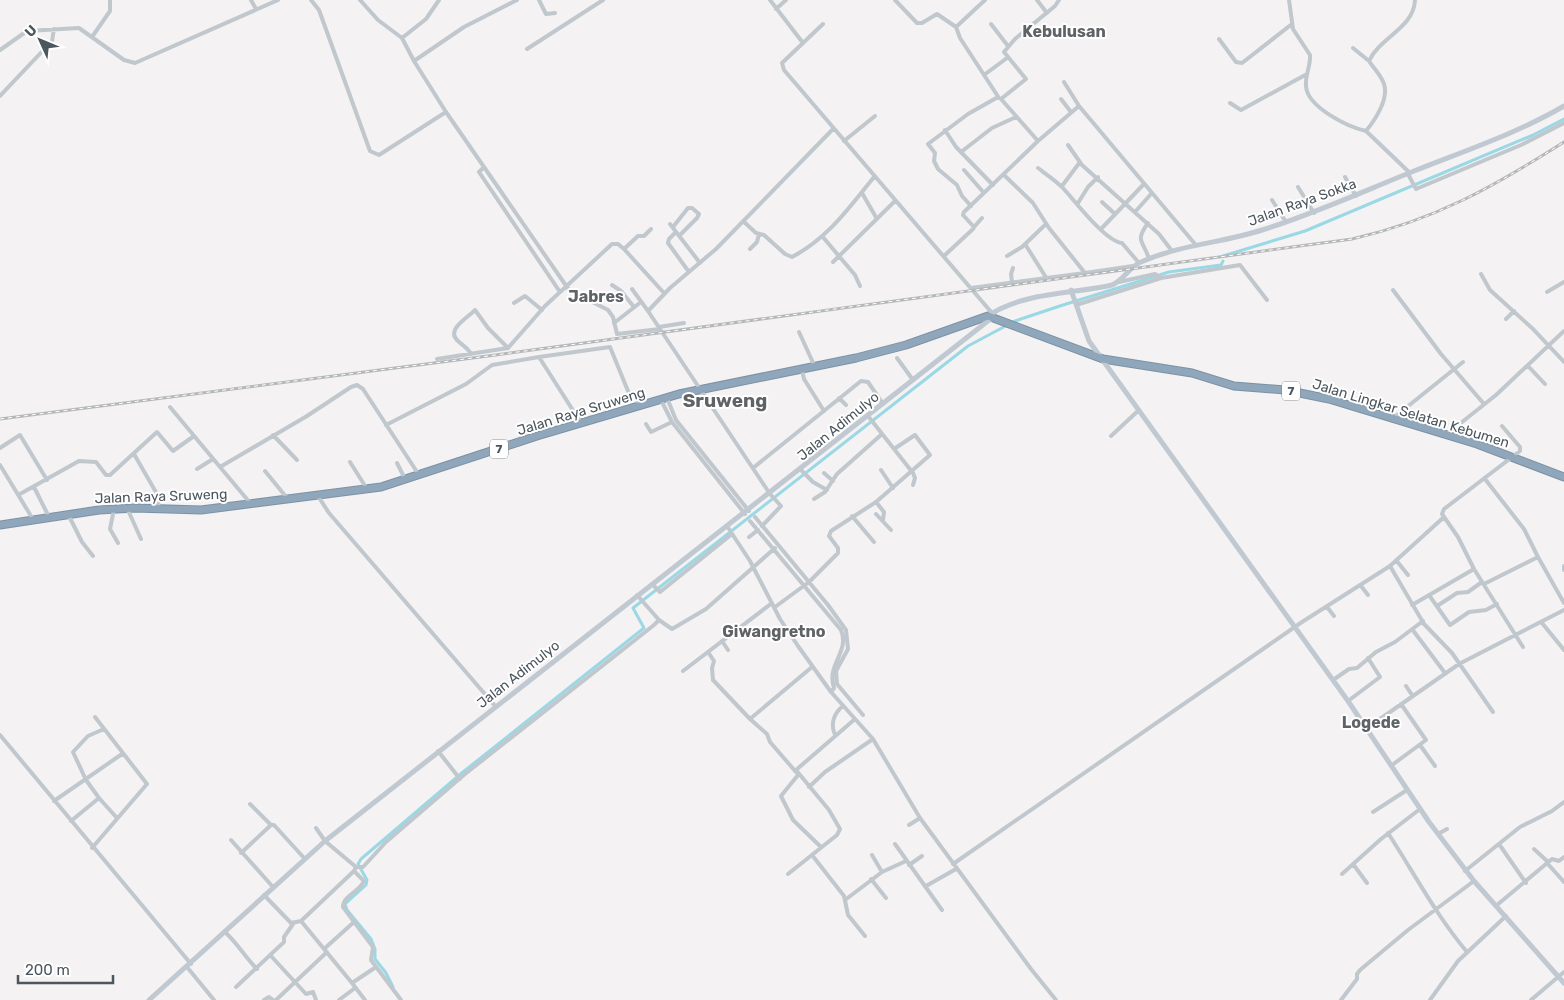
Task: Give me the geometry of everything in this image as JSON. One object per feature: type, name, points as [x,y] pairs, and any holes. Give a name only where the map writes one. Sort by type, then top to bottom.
[{"type":"highway","name":"Jalan Lingkar Selatan Kebumen","points":[[991,316],[1103,359],[1192,373],[1234,386],[1308,394],[1447,434],[1512,456],[1564,477]]},
{"type":"highway","name":"Jalan Raya Sruweng","points":[[0,525],[34,521],[49,516],[114,509],[201,510],[367,489],[419,475],[580,423],[664,399],[802,370],[894,348],[991,316]]},
{"type":"street","points":[[92,37],[110,11],[110,0]]},
{"type":"street","points":[[251,0],[256,10]]},
{"type":"street","points":[[0,50],[26,31],[79,28],[124,60],[135,63],[278,0]]},
{"type":"street","points":[[311,0],[319,10],[355,104],[368,148],[373,154],[379,155],[446,112]]},
{"type":"street","points":[[360,0],[378,20],[402,38],[446,112],[573,294],[605,308],[619,335],[684,323]]},
{"type":"street","points":[[402,38],[426,19],[439,0]]},
{"type":"street","points":[[414,61],[464,27],[517,0]]},
{"type":"street","points":[[539,0],[546,14],[555,13]]},
{"type":"street","points":[[527,48],[603,0]]},
{"type":"street","points":[[770,0],[803,42]]},
{"type":"street","points":[[776,8],[786,0]]},
{"type":"street","points":[[895,0],[916,23],[922,23],[937,14],[956,27],[960,38],[1000,98],[1038,141]]},
{"type":"street","points":[[956,27],[985,0]]},
{"type":"street","points":[[1037,0],[1047,13]]},
{"type":"street","points":[[971,206],[962,196],[957,185],[938,169],[934,161],[935,153],[929,146],[929,142],[968,114],[1000,98],[1026,79],[1004,52],[1008,46],[1060,0]]},
{"type":"street","points":[[1289,0],[1292,24],[1298,37],[1310,54],[1306,88],[1316,103],[1342,122],[1366,131],[1409,174],[1414,187],[1508,150],[1564,124]]},
{"type":"street","points":[[1369,61],[1379,46],[1412,17],[1415,0]]},
{"type":"street","points":[[823,24],[784,61],[782,66],[874,178],[971,288],[991,316],[1033,299],[1070,290],[1240,265],[1267,300]]},
{"type":"street","points":[[991,24],[1008,46]]},
{"type":"street","points":[[1219,39],[1236,62],[1242,63],[1292,24]]},
{"type":"street","points":[[0,96],[52,41],[54,29]]},
{"type":"street","points":[[1353,48],[1369,61],[1381,78],[1384,91],[1377,114],[1366,131]]},
{"type":"street","points":[[984,75],[1007,58]]},
{"type":"street","points":[[1230,103],[1241,110],[1307,74]]},
{"type":"street","points":[[1064,82],[1079,106],[1195,244]]},
{"type":"street","points":[[1061,99],[1071,112]]},
{"type":"street","points":[[974,227],[963,215],[1038,141],[1079,106]]},
{"type":"street","name":"Jalan Raya Sokka","points":[[1119,282],[1134,266],[1149,259],[1195,244],[1260,231],[1314,213],[1511,132],[1564,106]]},
{"type":"street","points":[[844,141],[874,116]]},
{"type":"street","points":[[962,152],[992,128],[1016,117]]},
{"type":"street","points":[[648,311],[664,293],[700,263],[743,221],[833,129]]},
{"type":"street","points":[[945,130],[962,152],[993,185]]},
{"type":"street","points":[[1068,145],[1080,162],[1148,223],[1172,251]]},
{"type":"street","points":[[1062,186],[1080,162]]},
{"type":"street","points":[[484,167],[479,172],[560,292]]},
{"type":"street","points":[[1038,168],[1062,186],[1102,229],[1114,241],[1122,243],[1139,263]]},
{"type":"street","points":[[964,170],[984,193]]},
{"type":"street","points":[[1004,175],[1033,203],[1046,224],[1086,273]]},
{"type":"street","points":[[1078,203],[1088,187],[1098,177]]},
{"type":"street","points":[[1345,177],[1356,196]]},
{"type":"street","points":[[743,221],[759,234],[764,235],[787,256],[792,257],[822,236],[839,221],[874,178]]},
{"type":"street","points":[[1102,229],[1143,184]]},
{"type":"street","points":[[1298,187],[1314,213]]},
{"type":"street","points":[[862,193],[877,218]]},
{"type":"street","points":[[1135,212],[1152,194]]},
{"type":"street","points":[[1272,200],[1286,222]]},
{"type":"street","points":[[833,262],[895,201]]},
{"type":"street","points":[[1102,202],[1115,214]]},
{"type":"street","points":[[690,272],[668,243],[669,239],[678,234],[698,214],[692,208],[688,208],[671,225],[678,234],[700,263]]},
{"type":"street","points":[[944,256],[971,232],[982,218]]},
{"type":"street","points":[[1148,223],[1140,236],[1149,259]]},
{"type":"street","points":[[1007,256],[1025,244],[1046,224]]},
{"type":"street","points":[[624,249],[637,237],[644,236],[651,229]]},
{"type":"street","points":[[750,249],[757,242],[759,234]]},
{"type":"street","points":[[525,241],[532,236]]},
{"type":"street","points":[[822,236],[855,275],[860,286]]},
{"type":"street","points":[[437,359],[508,348],[560,292],[609,246],[615,243],[624,249],[664,293]]},
{"type":"street","points":[[1025,244],[1047,279]]},
{"type":"street","points":[[531,250],[538,245]]},
{"type":"street","points":[[971,288],[1134,266]]},
{"type":"street","points":[[1012,282],[1011,274],[1013,268]]},
{"type":"street","points":[[1481,274],[1490,290],[1564,362]]},
{"type":"street","points":[[1075,302],[1159,276]]},
{"type":"street","points":[[1547,292],[1564,282]]},
{"type":"street","points":[[612,285],[623,293],[634,307]]},
{"type":"street","points":[[632,289],[772,497],[781,506],[762,526]]},
{"type":"street","points":[[1070,290],[1087,336],[1334,680],[1420,810],[1465,871],[1564,983]]},
{"type":"street","points":[[1393,290],[1453,368],[1484,404]]},
{"type":"street","points":[[514,303],[525,296],[542,310]]},
{"type":"street","points":[[614,323],[641,302]]},
{"type":"street","points":[[471,354],[455,337],[454,333],[457,325],[470,317],[475,310],[488,328],[508,348]]},
{"type":"street","points":[[1506,319],[1514,312]]},
{"type":"street","name":"Jalan Adimulyo","points":[[149,1000],[325,841],[496,707],[730,531],[747,512],[772,497],[991,316]]},
{"type":"street","points":[[1447,434],[1528,366],[1564,331]]},
{"type":"street","points":[[799,332],[815,367]]},
{"type":"street","points":[[386,425],[466,384],[492,365],[610,346],[628,391],[642,406]]},
{"type":"street","points":[[538,357],[580,423]]},
{"type":"street","points":[[897,358],[913,380]]},
{"type":"street","points":[[1392,419],[1453,368],[1463,362]]},
{"type":"street","points":[[1528,366],[1544,384]]},
{"type":"street","points":[[802,370],[804,379],[824,411]]},
{"type":"street","points":[[753,468],[859,382],[864,380],[883,404]]},
{"type":"street","points":[[220,467],[307,416],[351,387],[357,386],[363,389],[419,475]]},
{"type":"street","points":[[839,398],[846,405]]},
{"type":"street","points":[[664,399],[672,422],[707,459]]},
{"type":"street","points":[[664,399],[676,420],[747,512]]},
{"type":"street","points":[[170,407],[251,504]]},
{"type":"street","points":[[1111,436],[1139,410]]},
{"type":"street","points":[[869,416],[912,471],[915,478],[913,485]]},
{"type":"street","points":[[646,424],[651,432],[672,422]]},
{"type":"street","points":[[1502,426],[1520,448],[1485,479],[1442,512],[1454,530],[1474,569],[1523,646]]},
{"type":"street","points":[[20,494],[79,461],[96,462],[108,476],[157,432],[172,451],[194,436]]},
{"type":"street","points":[[814,499],[827,490],[832,481],[882,434]]},
{"type":"street","points":[[273,435],[297,460]]},
{"type":"street","points":[[683,671],[722,641],[809,582],[838,552],[829,534],[852,516],[876,502],[930,455],[916,435],[894,449]]},
{"type":"street","points":[[0,448],[15,436],[20,436],[47,480]]},
{"type":"street","points":[[134,454],[157,494],[159,509]]},
{"type":"street","points":[[197,470],[213,458]]},
{"type":"street","points":[[350,462],[367,489]]},
{"type":"street","points":[[397,463],[405,479]]},
{"type":"street","points":[[0,464],[20,494],[34,521]]},
{"type":"street","points":[[881,470],[893,488]]},
{"type":"street","points":[[265,471],[289,500]]},
{"type":"street","points":[[0,475],[4,472]]},
{"type":"street","points":[[803,472],[827,490]]},
{"type":"street","points":[[824,473],[832,481]]},
{"type":"street","points":[[1485,479],[1524,529],[1564,602]]},
{"type":"street","points":[[34,487],[49,516]]},
{"type":"street","points":[[318,496],[329,513],[496,707]]},
{"type":"street","points":[[876,502],[884,512],[882,520]]},
{"type":"street","points":[[126,508],[141,539]]},
{"type":"street","points":[[114,509],[110,529],[118,543]]},
{"type":"street","points":[[68,514],[82,542],[93,556]]},
{"type":"street","points":[[876,514],[891,530]]},
{"type":"street","points":[[852,516],[874,542]]},
{"type":"street","points":[[755,517],[828,605],[845,634],[844,652],[834,671],[834,689],[843,706],[873,739],[920,818],[956,869],[1056,1000]]},
{"type":"street","points":[[953,864],[1295,627],[1390,566],[1444,517]]},
{"type":"street","points":[[750,521],[845,634]]},
{"type":"street","points":[[750,537],[758,530]]},
{"type":"street","points":[[655,588],[730,531],[753,567],[786,629],[812,666],[863,715]]},
{"type":"street","points":[[641,599],[659,620],[672,629],[697,616],[779,545]]},
{"type":"street","points":[[1437,606],[1457,593],[1468,592],[1538,557]]},
{"type":"street","points":[[1396,560],[1408,575]]},
{"type":"street","points":[[1390,566],[1423,621],[1459,664],[1492,712]]},
{"type":"street","points":[[1412,605],[1474,569]]},
{"type":"street","points":[[1361,586],[1368,595]]},
{"type":"street","points":[[1428,595],[1450,625],[1469,612],[1486,610],[1497,604]]},
{"type":"street","points":[[824,608],[828,605]]},
{"type":"street","points":[[1327,607],[1334,616]]},
{"type":"street","points":[[1366,728],[1459,664],[1564,610]]},
{"type":"street","points":[[236,987],[286,940],[284,937],[293,924],[301,921],[458,777],[659,620]]},
{"type":"street","points":[[1334,680],[1349,669],[1357,668],[1368,658],[1423,621]]},
{"type":"street","points":[[1542,623],[1564,650]]},
{"type":"street","points":[[1412,629],[1445,673]]},
{"type":"street","points":[[722,641],[728,650]]},
{"type":"street","points":[[708,652],[714,661],[712,668],[713,680],[767,734],[770,742],[829,810],[840,828],[837,835],[788,874]]},
{"type":"street","points":[[1348,701],[1380,676],[1368,658]]},
{"type":"street","points":[[750,719],[812,666]]},
{"type":"street","points":[[1406,686],[1412,696]]},
{"type":"street","points":[[1392,765],[1420,745],[1425,739],[1401,704]]},
{"type":"street","points":[[835,735],[833,727],[834,715],[843,706]]},
{"type":"street","points":[[92,848],[147,784],[95,717]]},
{"type":"street","points":[[821,847],[793,820],[781,796],[797,773],[799,766],[855,719]]},
{"type":"street","points":[[104,729],[88,736],[73,752],[86,780],[117,818]]},
{"type":"street","points":[[0,735],[189,965],[214,1000]]},
{"type":"street","points":[[809,787],[825,772],[873,739]]},
{"type":"street","points":[[1420,745],[1435,766]]},
{"type":"street","points":[[439,752],[458,777]]},
{"type":"street","points":[[54,801],[122,754]]},
{"type":"street","points":[[1372,812],[1407,790]]},
{"type":"street","points":[[71,822],[99,798]]},
{"type":"street","points":[[250,804],[271,825],[274,825],[305,859]]},
{"type":"street","points":[[1465,871],[1520,827],[1563,804]]},
{"type":"street","points":[[1342,874],[1388,833],[1420,810]]},
{"type":"street","points":[[910,825],[920,818]]},
{"type":"street","points":[[241,853],[271,825]]},
{"type":"street","points":[[316,828],[325,841],[357,869],[364,881],[342,904],[373,947],[371,960],[401,1000]]},
{"type":"street","points":[[1438,834],[1447,828]]},
{"type":"street","points":[[1388,833],[1435,910],[1467,952]]},
{"type":"street","points":[[231,840],[274,887]]},
{"type":"street","points":[[895,844],[942,910]]},
{"type":"street","points":[[1498,844],[1526,883]]},
{"type":"street","points":[[1534,848],[1564,882]]},
{"type":"street","points":[[812,855],[845,900],[848,914],[865,936]]},
{"type":"street","points":[[872,855],[882,872]]},
{"type":"street","points":[[845,900],[882,872],[922,856]]},
{"type":"street","points":[[1497,906],[1553,858],[1559,862],[1564,857]]},
{"type":"street","points":[[1353,864],[1366,883]]},
{"type":"street","points":[[926,886],[956,869]]},
{"type":"street","points":[[871,879],[886,898]]},
{"type":"street","points":[[1341,1000],[1357,979],[1357,974],[1360,970],[1474,881]]},
{"type":"street","points":[[264,895],[293,924]]},
{"type":"street","points":[[1430,1000],[1454,966],[1506,916]]},
{"type":"street","points":[[301,921],[364,1000]]},
{"type":"street","points":[[264,1000],[270,997],[275,1000],[296,983],[354,922]]},
{"type":"street","points":[[225,932],[242,948],[244,957],[257,969]]},
{"type":"street","points":[[271,956],[306,994],[313,992],[316,1000]]},
{"type":"street","points":[[352,984],[376,967]]},
{"type":"street","points":[[1532,1000],[1558,975],[1564,972]]},
{"type":"street","points":[[339,1000],[355,988]]},
{"type":"waterway","points":[[1223,256],[1305,231],[1533,135],[1564,119]]},
{"type":"waterway","points":[[393,987],[386,973],[375,959],[375,949],[371,939],[347,910],[345,904],[366,885],[367,880],[358,864],[361,859],[463,772],[644,628],[633,608],[968,346],[1015,321],[1169,272],[1221,265],[1223,261]]},
{"type":"railway","points":[[0,419],[488,356],[1352,239],[1437,212],[1488,187],[1564,142]]},
{"type":"district","name":"Kebulusan","points":[[1064,31]]},
{"type":"district","name":"Jabres","points":[[596,296]]},
{"type":"district","name":"Sruweng","points":[[725,400]]},
{"type":"district","name":"Giwangretno","points":[[774,631]]},
{"type":"district","name":"Logede","points":[[1371,722]]}]
